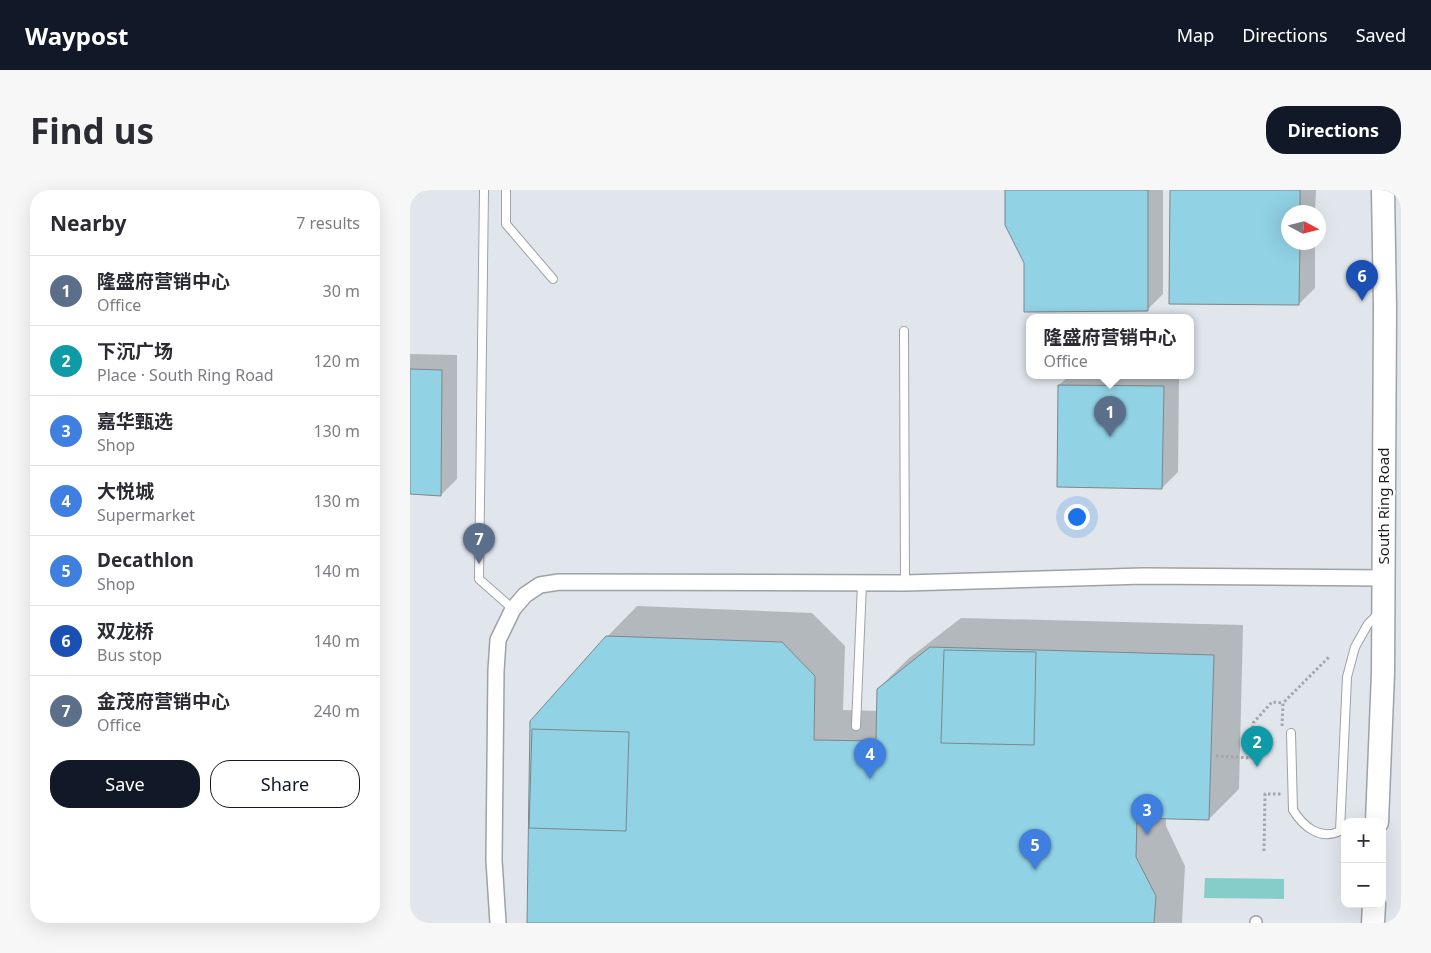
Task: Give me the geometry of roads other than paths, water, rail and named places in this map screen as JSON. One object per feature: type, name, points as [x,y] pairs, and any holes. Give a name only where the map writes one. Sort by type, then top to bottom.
[{"type":"main road","name":"South Ring Road","points":[[1377,818],[1383,673],[1384,578],[1385,308],[1383,190]]},
{"type":"main road","points":[[1373,923],[1374,908]]},
{"type":"street","points":[[498,923],[494,860],[498,640],[513,609],[525,595],[540,585],[559,582],[905,583],[1143,576],[1384,578]]},
{"type":"lane","points":[[484,190],[479,580],[513,609]]},
{"type":"lane","points":[[506,190],[506,224],[553,279]]},
{"type":"lane","points":[[904,330],[905,583]]},
{"type":"lane","points":[[856,726],[862,583]]},
{"type":"lane","points":[[1291,733],[1293,810],[1311,830],[1325,834],[1333,834],[1340,831],[1347,677],[1355,647],[1368,624],[1383,609]]},
{"type":"place","name":"双龙桥","points":[[1362,301]]},
{"type":"place","name":"隆盛府营销中心","points":[[1110,437]]},
{"type":"place","name":"金茂府营销中心","points":[[479,564]]},
{"type":"place","name":"下沉广场","points":[[1257,767]]},
{"type":"place","name":"大悦城","points":[[870,779]]},
{"type":"place","name":"嘉华甄选","points":[[1147,835]]},
{"type":"place","name":"Decathlon","points":[[1035,870]]}]
